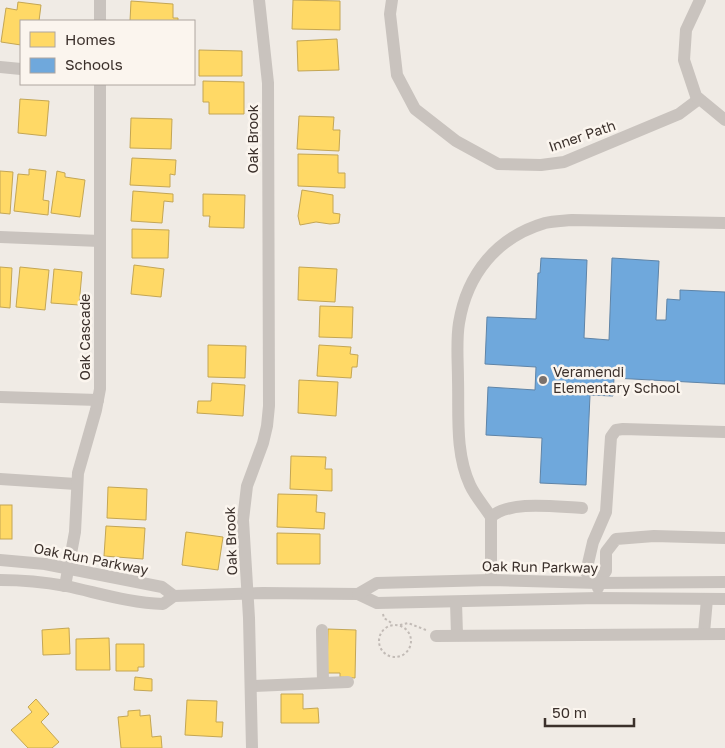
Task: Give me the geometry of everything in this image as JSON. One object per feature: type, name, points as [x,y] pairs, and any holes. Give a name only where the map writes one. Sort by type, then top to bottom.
[{"type":"street","points":[[100,0],[100,20]]},
{"type":"street","name":"Oak Brook","points":[[252,748],[252,686],[243,520],[247,486],[267,426],[275,338],[268,83],[259,0]]},
{"type":"street","name":"Inner Path","points":[[392,0],[390,14],[397,75],[415,109],[456,141],[498,164],[541,165],[564,162],[679,114],[699,99]]},
{"type":"street","points":[[700,0],[686,30],[684,60],[696,96],[725,120]]},
{"type":"street","points":[[0,67],[20,69]]},
{"type":"street","name":"Oak Cascade","points":[[65,586],[75,532],[76,484],[80,461],[98,400],[101,374],[100,85]]},
{"type":"street","points":[[491,580],[490,517],[471,486],[462,465],[459,431],[459,326],[463,302],[472,281],[485,262],[505,242],[527,230],[547,223],[572,220],[725,223]]},
{"type":"street","points":[[0,237],[100,241]]},
{"type":"street","points":[[0,397],[98,400]]},
{"type":"street","points":[[598,583],[586,572],[593,542],[606,512],[611,437],[616,430],[725,432]]},
{"type":"street","points":[[0,479],[76,484]]},
{"type":"street","points":[[490,517],[498,511],[513,506],[582,508]]},
{"type":"street","points":[[598,598],[598,583],[606,571],[606,552],[616,539],[654,536],[725,538]]},
{"type":"street","name":"Oak Run Parkway","points":[[0,560],[69,568],[162,587],[174,596]]},
{"type":"street","name":"Oak Run Parkway","points":[[0,580],[35,581],[151,604],[163,604],[174,596],[248,594],[358,594],[376,603],[598,598],[725,599]]},
{"type":"street","name":"Oak Run Parkway","points":[[358,594],[377,583],[491,580],[598,583],[725,582]]},
{"type":"street","points":[[704,633],[707,599]]},
{"type":"street","points":[[456,602],[457,635]]},
{"type":"street","points":[[322,630],[323,683]]},
{"type":"street","points":[[436,636],[725,634]]},
{"type":"street","points":[[252,686],[348,682]]},
{"type":"path","points":[[382,612],[384,618],[393,625]]},
{"type":"path","points":[[400,625],[405,628],[411,637],[410,648],[403,656],[391,657],[382,651],[379,640],[383,630],[393,625],[408,623],[436,636]]},
{"type":"building: Homes","points":[[293,0],[340,1],[340,30],[292,29]]},
{"type":"building: Homes","points":[[131,1],[173,4],[173,18],[178,18],[178,20],[130,20]]},
{"type":"building: Homes","points":[[18,2],[41,5],[39,20],[20,20],[20,45],[1,42],[6,8],[17,10]]},
{"type":"building: Homes","points":[[337,39],[339,70],[298,71],[297,41]]},
{"type":"building: Homes","points":[[199,50],[242,51],[242,76],[199,76]]},
{"type":"building: Homes","points":[[203,81],[244,82],[244,114],[209,114],[209,102],[203,102]]},
{"type":"building: Homes","points":[[20,99],[49,101],[46,136],[18,133]]},
{"type":"building: Homes","points":[[299,116],[334,117],[333,130],[340,130],[339,151],[297,149]]},
{"type":"building: Homes","points":[[131,118],[172,119],[171,149],[130,148]]},
{"type":"building: Homes","points":[[298,154],[338,155],[338,173],[345,173],[345,188],[298,186]]},
{"type":"building: Homes","points":[[132,158],[176,160],[175,175],[170,174],[170,187],[130,185]]},
{"type":"building: Homes","points":[[29,169],[46,171],[43,200],[49,201],[48,215],[14,211],[18,174],[29,175]]},
{"type":"building: Homes","points":[[0,171],[13,172],[10,214],[0,213]]},
{"type":"building: Homes","points":[[57,171],[65,173],[65,177],[85,180],[80,217],[51,213]]},
{"type":"building: Homes","points":[[302,190],[333,195],[333,213],[340,214],[339,223],[316,222],[300,225],[298,216]]},
{"type":"building: Homes","points":[[133,191],[173,194],[173,202],[164,201],[162,223],[131,221]]},
{"type":"building: Homes","points":[[203,194],[245,195],[244,228],[209,227],[210,216],[203,216]]},
{"type":"building: Homes","points":[[132,229],[169,230],[168,258],[132,258]]},
{"type":"building: Homes","points":[[134,265],[164,269],[161,297],[131,294]]},
{"type":"building: Homes","points":[[0,267],[12,268],[10,308],[0,307]]},
{"type":"building: Homes","points":[[20,267],[49,270],[45,310],[16,307]]},
{"type":"building: Homes","points":[[299,267],[337,269],[335,302],[298,300]]},
{"type":"building: Homes","points":[[54,269],[82,272],[79,305],[51,303]]},
{"type":"building: Homes","points":[[320,306],[353,307],[352,338],[319,337]]},
{"type":"building: Homes","points":[[208,345],[246,346],[245,378],[208,377]]},
{"type":"building: Homes","points":[[319,345],[351,347],[350,354],[358,355],[357,367],[352,367],[351,378],[317,376]]},
{"type":"building: Homes","points":[[299,380],[338,382],[336,416],[298,413]]},
{"type":"building: Homes","points":[[212,383],[245,385],[243,416],[197,413],[198,401],[211,401]]},
{"type":"building: Homes","points":[[291,456],[326,457],[325,469],[332,469],[332,491],[290,489]]},
{"type":"building: Homes","points":[[108,487],[147,489],[146,520],[107,518]]},
{"type":"building: Homes","points":[[278,494],[317,495],[316,512],[325,513],[324,529],[277,527]]},
{"type":"building: Homes","points":[[0,505],[12,505],[12,539],[0,539]]},
{"type":"building: Homes","points":[[106,526],[145,528],[143,559],[104,556]]},
{"type":"building: Homes","points":[[186,532],[223,537],[218,570],[182,565]]},
{"type":"building: Homes","points":[[277,533],[320,534],[320,564],[277,564]]},
{"type":"building: Homes","points":[[69,628],[70,654],[43,655],[42,630]]},
{"type":"building: Homes","points":[[328,629],[356,630],[355,678],[340,677],[340,673],[327,673]]},
{"type":"building: Homes","points":[[109,638],[110,670],[76,670],[76,639]]},
{"type":"building: Homes","points":[[116,644],[144,644],[144,667],[138,667],[138,671],[116,671]]},
{"type":"building: Homes","points":[[135,677],[152,679],[152,691],[134,690]]},
{"type":"building: Homes","points":[[281,694],[303,694],[303,709],[318,708],[319,723],[281,723]]},
{"type":"building: Homes","points":[[36,699],[49,714],[41,722],[59,742],[52,748],[28,748],[11,730],[32,712],[28,707]]},
{"type":"building: Homes","points":[[187,700],[217,701],[216,722],[223,722],[222,737],[185,735]]},
{"type":"building: Homes","points":[[140,710],[140,716],[150,715],[152,737],[161,736],[162,748],[121,748],[118,717],[128,716],[128,711]]},
{"type":"building: Schools","points":[[541,258],[587,260],[584,338],[609,340],[612,258],[659,261],[656,320],[666,320],[667,299],[680,300],[680,290],[725,292],[725,384],[614,378],[613,396],[590,395],[586,485],[540,483],[542,438],[486,435],[488,387],[535,390],[536,367],[485,364],[487,317],[536,319],[538,273],[540,273]]},
{"type":"place","name":"Veramendi Elementary School","points":[[543,380]]}]
